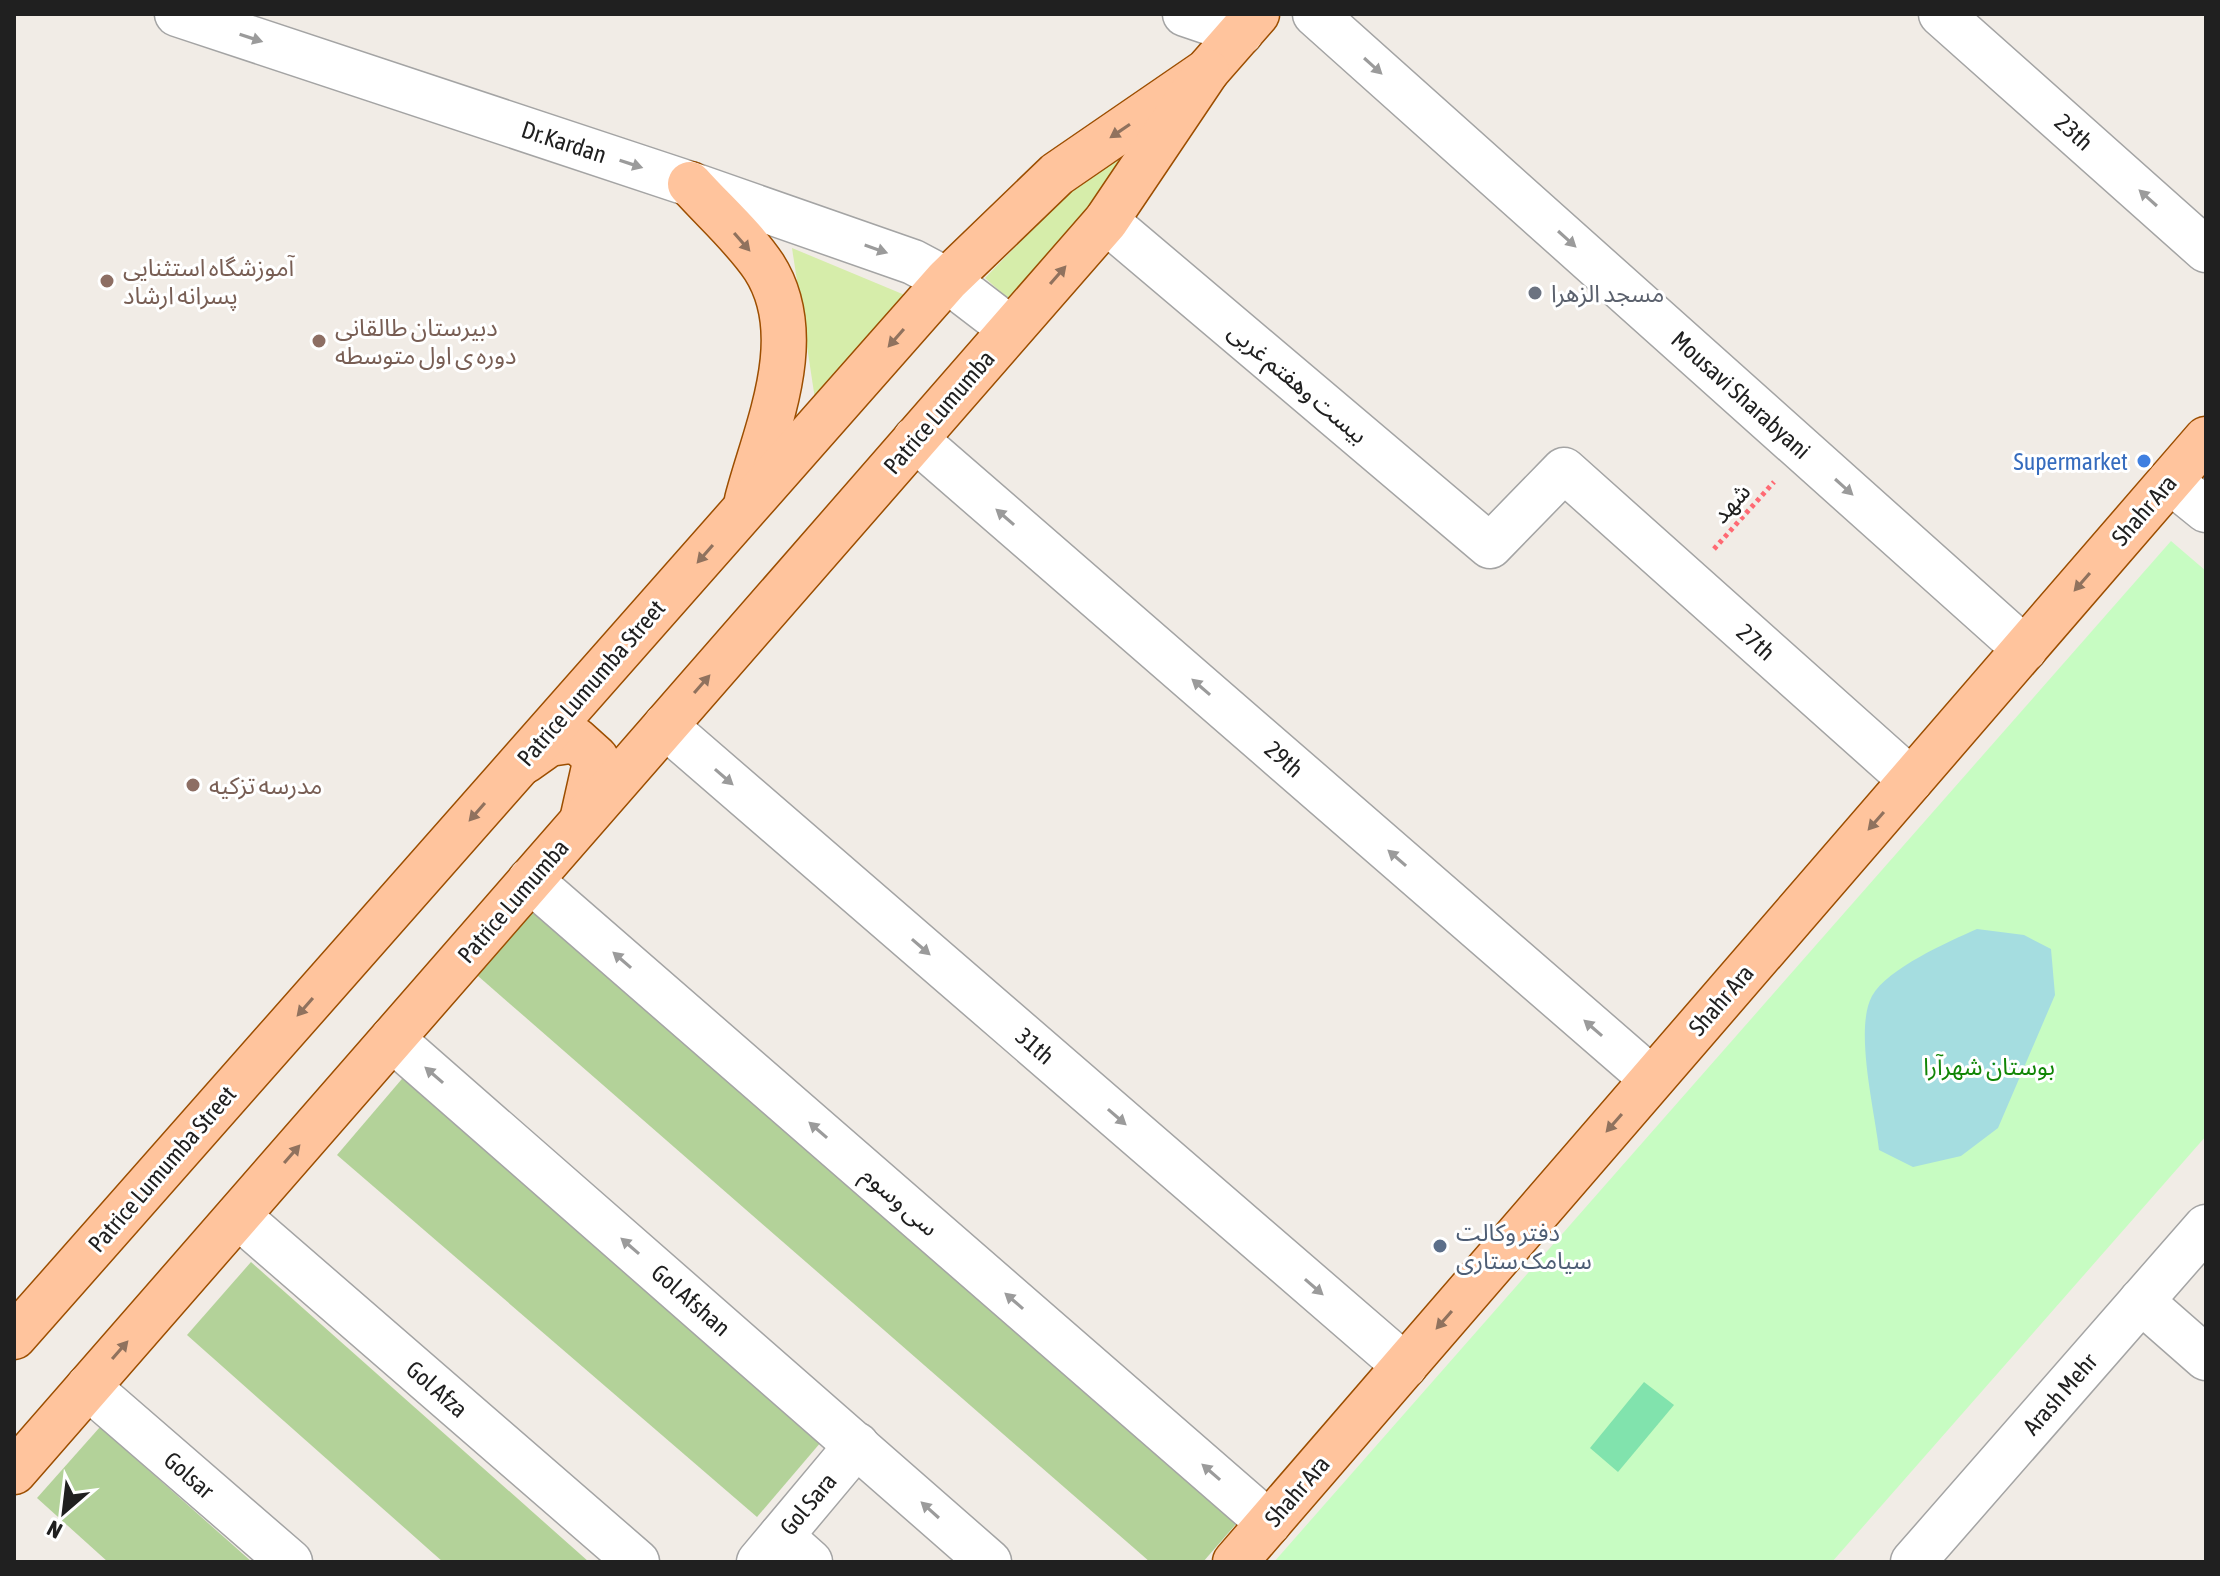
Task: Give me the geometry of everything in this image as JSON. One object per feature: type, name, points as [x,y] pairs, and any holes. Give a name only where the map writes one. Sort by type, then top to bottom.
[{"type":"main road","points":[[1207,71],[1239,20]]},
{"type":"main road","name":"Patrice Lumumba","points":[[14,1472],[1106,221],[1207,71]]},
{"type":"main road","name":"Patrice Lumumba Street","points":[[14,1337],[947,280],[1057,174],[1207,71]]},
{"type":"main road","points":[[690,184],[764,268],[783,311],[784,361],[745,508]]},
{"type":"main road","name":"Shahr Ara","points":[[1235,1562],[2206,439]]},
{"type":"main road","points":[[518,765],[549,744],[576,740],[596,758],[593,785],[581,822]]},
{"type":"street","name":"Dr.Kardan","points":[[177,14],[690,184],[913,262],[947,280],[1011,329]]},
{"type":"street","points":[[1185,14],[1239,20]]},
{"type":"street","name":"Mousavi Sharabyani","points":[[1315,14],[2025,649]]},
{"type":"street","name":"23th","points":[[1941,14],[2206,250]]},
{"type":"street","name":"بیست وهفتم غربی","points":[[1106,221],[1490,546],[1564,470]]},
{"type":"street","name":"29th","points":[[915,439],[1652,1079]]},
{"type":"street","name":"27th","points":[[1564,470],[1911,780]]},
{"type":"street","points":[[2170,481],[2206,510]]},
{"type":"street","name":"31th","points":[[665,726],[1405,1366]]},
{"type":"street","name":"سی وسوم","points":[[530,880],[1269,1523]]},
{"type":"street","name":"Gol Afshan","points":[[392,1039],[989,1562]]},
{"type":"street","name":"Gol Afza","points":[[238,1216],[637,1562]]},
{"type":"street","name":"Arash Mehr","points":[[1923,1559],[2206,1227]]},
{"type":"street","points":[[2141,1301],[2206,1358]]},
{"type":"street","name":"Golsar","points":[[88,1387],[290,1562]]},
{"type":"street","name":"Gol Sara","points":[[783,1553],[857,1445]]},
{"type":"path","name":"شهد","points":[[1687,579],[1803,450]]},
{"type":"green space","points":[[1171,109],[1013,303],[985,278],[1116,144]]},
{"type":"green space","points":[[792,248],[912,298],[815,399]]},
{"type":"green space","name":"بوستان شهرآرا","points":[[2171,541],[2206,571],[2206,1136],[1832,1562],[1274,1562]]},
{"type":"green space","points":[[526,905],[1236,1524],[1203,1562],[1150,1562],[470,969]]},
{"type":"green space","points":[[407,1073],[827,1435],[757,1517],[337,1155]]},
{"type":"green space","points":[[251,1262],[589,1562],[443,1562],[187,1335]]},
{"type":"green space","points":[[1644,1382],[1674,1405],[1618,1472],[1590,1448]]},
{"type":"green space","points":[[100,1427],[252,1562],[108,1562],[37,1498]]},
{"type":"water","points":[[1977,929],[2024,935],[2051,949],[2055,995],[1998,1128],[1961,1156],[1913,1167],[1879,1150],[1865,1049],[1867,1011],[1872,996],[1891,976],[1920,957]]},
{"type":"place","name":"آموزشگاه استثنایی پسرانه ارشاد","points":[[107,281]]},
{"type":"place","name":"مسجد الزهرا","points":[[1535,293]]},
{"type":"place","name":"دبیرستان طالقانی دوره ی اول متوسطه","points":[[319,341]]},
{"type":"place","name":"Supermarket","points":[[2144,461]]},
{"type":"place","name":"مدرسه تزکیه","points":[[193,785]]},
{"type":"place","name":"دفتر وکالت سیامک ستاری","points":[[1440,1246]]}]
